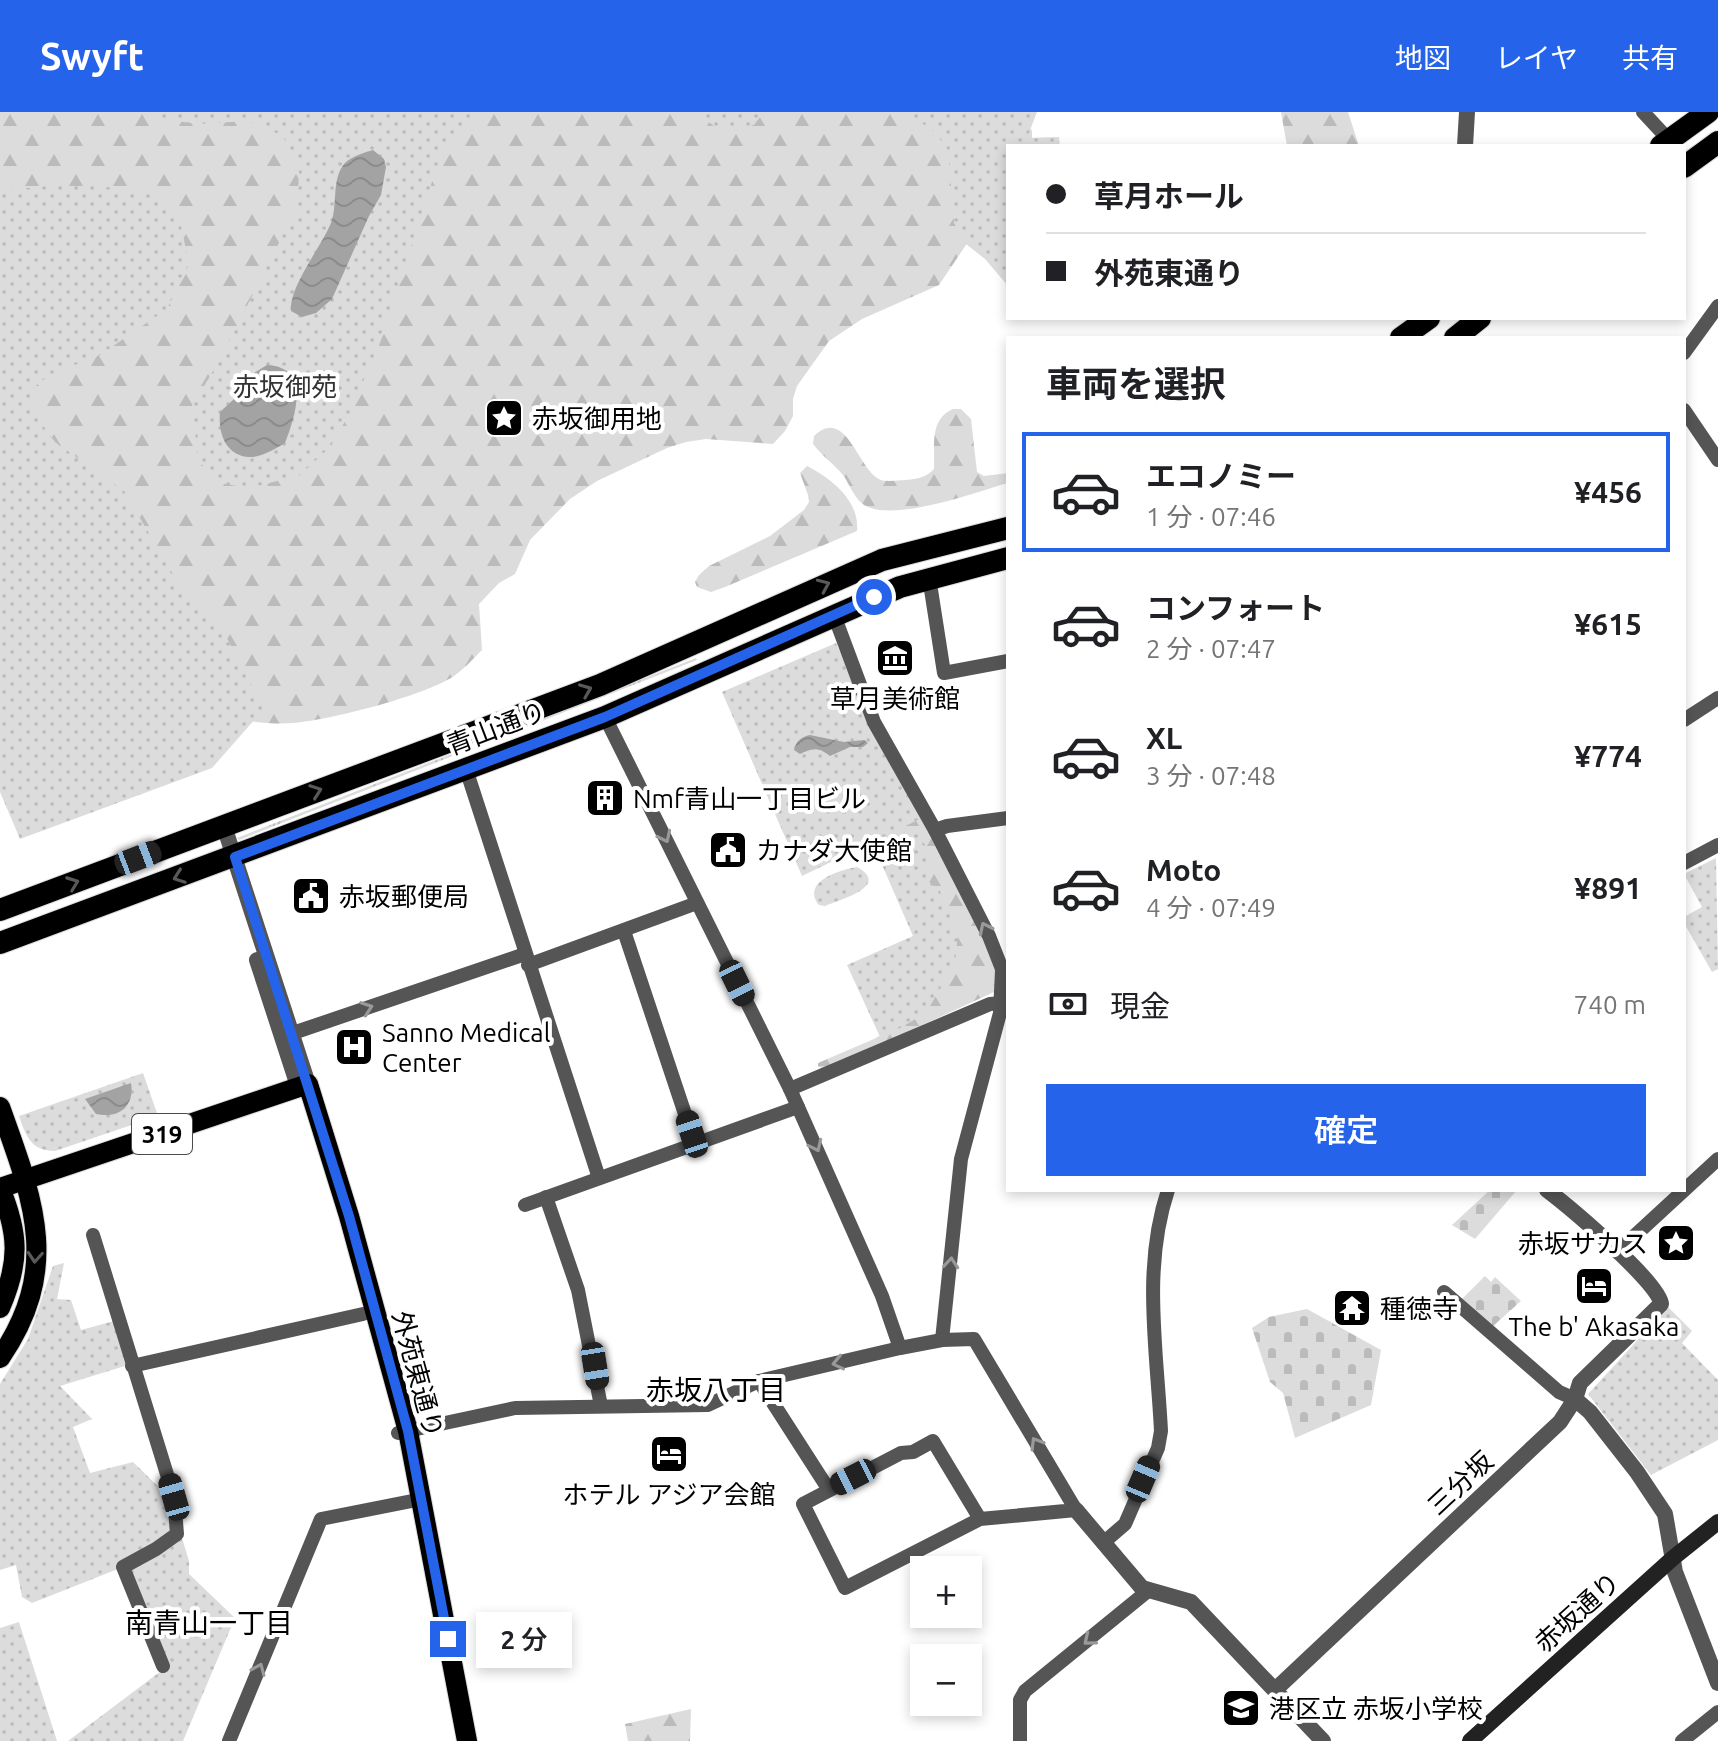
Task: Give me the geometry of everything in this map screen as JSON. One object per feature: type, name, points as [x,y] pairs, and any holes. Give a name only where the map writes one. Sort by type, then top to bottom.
[{"type":"highway","points":[[1665,143],[1708,112]]},
{"type":"highway","points":[[1686,166],[1718,142]]},
{"type":"highway","points":[[1404,336],[1426,320]]},
{"type":"highway","points":[[1458,332],[1477,320]]},
{"type":"highway","name":"青山通り","points":[[0,910],[600,685],[882,560],[1006,529]]},
{"type":"highway","name":"青山通り","points":[[0,943],[605,717],[834,615],[929,577],[1006,558]]},
{"type":"main road","name":"319","points":[[2,1299],[13,1272],[15,1229],[0,1188],[303,1086]]},
{"type":"main road","name":"外苑東通り","points":[[303,1086],[363,1314],[403,1432]]},
{"type":"main road","name":"外苑東通り","points":[[303,1086],[349,1216],[403,1432],[467,1741]]},
{"type":"main road","points":[[0,1107],[26,1180],[36,1220],[35,1269],[22,1317],[0,1358]]},
{"type":"main road","name":"外苑東通り","points":[[416,1500],[455,1741]]},
{"type":"main road","name":"赤坂通り","points":[[1470,1741],[1673,1558],[1718,1522]]},
{"type":"street","points":[[1465,144],[1467,112]]},
{"type":"street","points":[[1643,112],[1665,143]]},
{"type":"street","points":[[1686,350],[1718,306]]},
{"type":"street","points":[[1686,413],[1718,460]]},
{"type":"street","points":[[929,577],[944,673],[1006,661]]},
{"type":"street","points":[[834,615],[874,722],[935,830],[989,936],[1002,969],[1002,1003],[961,1159],[942,1340]]},
{"type":"street","points":[[1686,719],[1718,698]]},
{"type":"street","points":[[605,717],[790,1089],[870,1268],[900,1348]]},
{"type":"street","points":[[466,769],[599,1178]]},
{"type":"street","points":[[935,830],[1006,818]]},
{"type":"street","points":[[219,828],[293,1033],[303,1086]]},
{"type":"street","points":[[1686,862],[1718,845]]},
{"type":"street","points":[[230,859],[303,1086]]},
{"type":"street","points":[[293,1033],[624,931],[697,903]]},
{"type":"street","points":[[624,931],[695,1144]]},
{"type":"street","points":[[790,1089],[990,1004],[1002,1003]]},
{"type":"street","points":[[525,1205],[798,1107]]},
{"type":"street","points":[[1686,1188],[1718,1159]]},
{"type":"street","points":[[1103,1543],[1125,1524],[1158,1448],[1161,1431],[1151,1285],[1158,1219],[1167,1192]]},
{"type":"street","points":[[1549,1192],[1617,1252],[1682,1192]]},
{"type":"street","points":[[546,1197],[578,1290],[601,1406]]},
{"type":"street","points":[[93,1235],[174,1497],[177,1534],[123,1567],[163,1666]]},
{"type":"street","name":"三分坂","points":[[1276,1689],[1550,1431],[1575,1399],[1580,1383],[1659,1308],[1659,1294],[1617,1252]]},
{"type":"street","points":[[1444,1292],[1559,1392],[1575,1399],[1599,1424],[1665,1514],[1675,1572],[1718,1683]]},
{"type":"street","points":[[132,1366],[363,1314]]},
{"type":"street","points":[[403,1432],[515,1408],[708,1405],[759,1381],[900,1348],[942,1340],[974,1339],[1076,1510],[1142,1588],[1191,1602],[1323,1741]]},
{"type":"street","points":[[759,1381],[829,1490]]},
{"type":"street","points":[[980,1519],[933,1441],[913,1452],[901,1453],[803,1504],[845,1588],[980,1519],[1076,1510]]},
{"type":"street","points":[[229,1741],[321,1519],[416,1500]]},
{"type":"street","points":[[1020,1741],[1020,1700],[1025,1691],[1149,1590]]},
{"type":"street","points":[[1682,1741],[1718,1712]]},
{"type":"green space","name":"赤坂御用地","points":[[0,112],[923,112],[1026,121],[1032,131],[1032,142],[1006,144],[1006,195],[968,242],[939,285],[862,319],[829,341],[797,386],[793,416],[773,444],[706,439],[686,442],[597,481],[570,499],[530,540],[515,574],[499,583],[479,604],[482,650],[454,676],[440,684],[376,706],[293,723],[249,721],[31,437],[0,220]]},
{"type":"green space","name":"赤坂御苑","points":[[151,112],[479,112],[463,125],[439,160],[380,343],[348,416],[331,446],[300,475],[250,488],[212,482],[198,457],[192,406],[218,363],[295,211],[299,166],[283,136],[249,121],[197,124],[157,118]]},
{"type":"green space","points":[[696,112],[764,112],[754,125],[719,130]]},
{"type":"green space","points":[[906,112],[1037,112],[1027,138],[1059,137],[1060,144],[1006,144],[1006,284],[985,259],[966,244],[954,223],[948,150],[936,133]]},
{"type":"green space","points":[[1281,112],[1348,112],[1358,144],[1287,144]]},
{"type":"green space","points":[[47,186],[101,186],[148,194],[180,221],[189,264],[167,309],[100,355],[49,375],[32,389],[33,412],[55,442],[124,491],[183,591],[217,619],[264,709],[212,768],[20,839],[0,792],[0,191]]},
{"type":"green space","points":[[961,409],[971,419],[977,472],[984,476],[1006,473],[1006,484],[935,504],[877,510],[861,502],[843,475],[813,444],[814,436],[825,429],[835,429],[844,434],[873,475],[881,480],[918,478],[934,469],[937,427],[945,414]]},
{"type":"green space","points":[[807,466],[834,484],[849,500],[857,520],[857,531],[711,592],[697,587],[695,582],[699,575],[709,566],[770,536],[804,510],[809,502],[800,473]]},
{"type":"green space","points":[[836,643],[924,817],[802,876],[722,692]]},
{"type":"green space","points":[[696,658],[239,840],[237,838]]},
{"type":"green space","points":[[804,683],[928,827],[983,936],[995,967],[994,992],[823,1068],[818,1067],[818,1063],[874,1039],[908,1019],[942,967],[888,854],[875,860],[860,850],[851,850]]},
{"type":"green space","points":[[917,832],[928,850],[928,881],[940,891],[958,934],[955,963],[926,1013],[881,1039],[847,965],[913,936],[876,851]]},
{"type":"green space","points":[[1716,858],[1718,969],[1712,972],[1686,926],[1686,916],[1702,907],[1686,873]]},
{"type":"green space","points":[[857,867],[869,880],[866,886],[841,900],[819,905],[815,890],[824,878]]},
{"type":"green space","points":[[143,1073],[158,1116],[55,1151],[40,1148],[27,1136],[19,1116]]},
{"type":"green space","points":[[1488,1192],[1515,1192],[1475,1239],[1452,1225]]},
{"type":"green space","points":[[64,1263],[57,1299],[71,1300],[81,1330],[114,1321],[128,1365],[60,1386],[92,1419],[73,1427],[90,1473],[133,1462],[170,1498],[189,1561],[189,1574],[235,1618],[183,1741],[68,1741],[165,1668],[123,1567],[32,1603],[22,1597],[16,1565],[0,1570],[0,1384],[28,1339],[53,1266]]},
{"type":"green space","points":[[1485,1276],[1491,1282],[1495,1277],[1521,1301],[1492,1327],[1461,1300]]},
{"type":"green space","points":[[1668,1307],[1692,1331],[1682,1343],[1718,1380],[1718,1440],[1651,1475],[1588,1394]]},
{"type":"green space","points":[[1307,1309],[1381,1350],[1371,1405],[1295,1438],[1283,1393],[1270,1382],[1252,1328],[1269,1317]]},
{"type":"green space","points":[[19,1622],[57,1741],[0,1741],[0,1628]]},
{"type":"green space","points":[[691,1709],[690,1741],[628,1741],[625,1724]]},
{"type":"water","points":[[373,150],[384,159],[386,167],[381,195],[332,299],[316,313],[302,317],[291,311],[292,301],[300,279],[331,223],[338,176],[345,163]]},
{"type":"water","points":[[267,365],[281,368],[290,374],[295,383],[297,394],[293,419],[285,443],[257,456],[240,455],[225,441],[220,427],[220,412],[248,386],[254,373]]},
{"type":"water","points":[[810,735],[844,742],[864,740],[868,743],[830,756],[819,750],[800,754],[794,750],[799,740]]},
{"type":"water","points":[[131,1083],[130,1099],[118,1113],[96,1114],[85,1099]]},
{"type":"place","name":"赤坂御用地","points":[[504,418]]},
{"type":"place","name":"草月美術館","points":[[895,658]]},
{"type":"place","name":"Nmf青山一丁目ビル","points":[[605,798]]},
{"type":"place","name":"カナダ大使館","points":[[728,850]]},
{"type":"place","name":"赤坂郵便局","points":[[311,896]]},
{"type":"place","name":"Sanno Medical Center","points":[[354,1047]]},
{"type":"place","name":"赤坂サカス","points":[[1676,1243]]},
{"type":"place","name":"The b' Akasaka","points":[[1594,1286]]},
{"type":"place","name":"種徳寺","points":[[1352,1308]]},
{"type":"place","name":"ホテル アジア会館","points":[[669,1454]]},
{"type":"place","name":"港区立 赤坂小学校","points":[[1241,1708]]},
{"type":"district","name":"赤坂八丁目","points":[[716,1389]]},
{"type":"district","name":"南青山一丁目","points":[[209,1622]]},
{"type":"route","points":[[448,1639],[408,1431],[349,1216],[235,857],[605,717],[874,597]]}]
